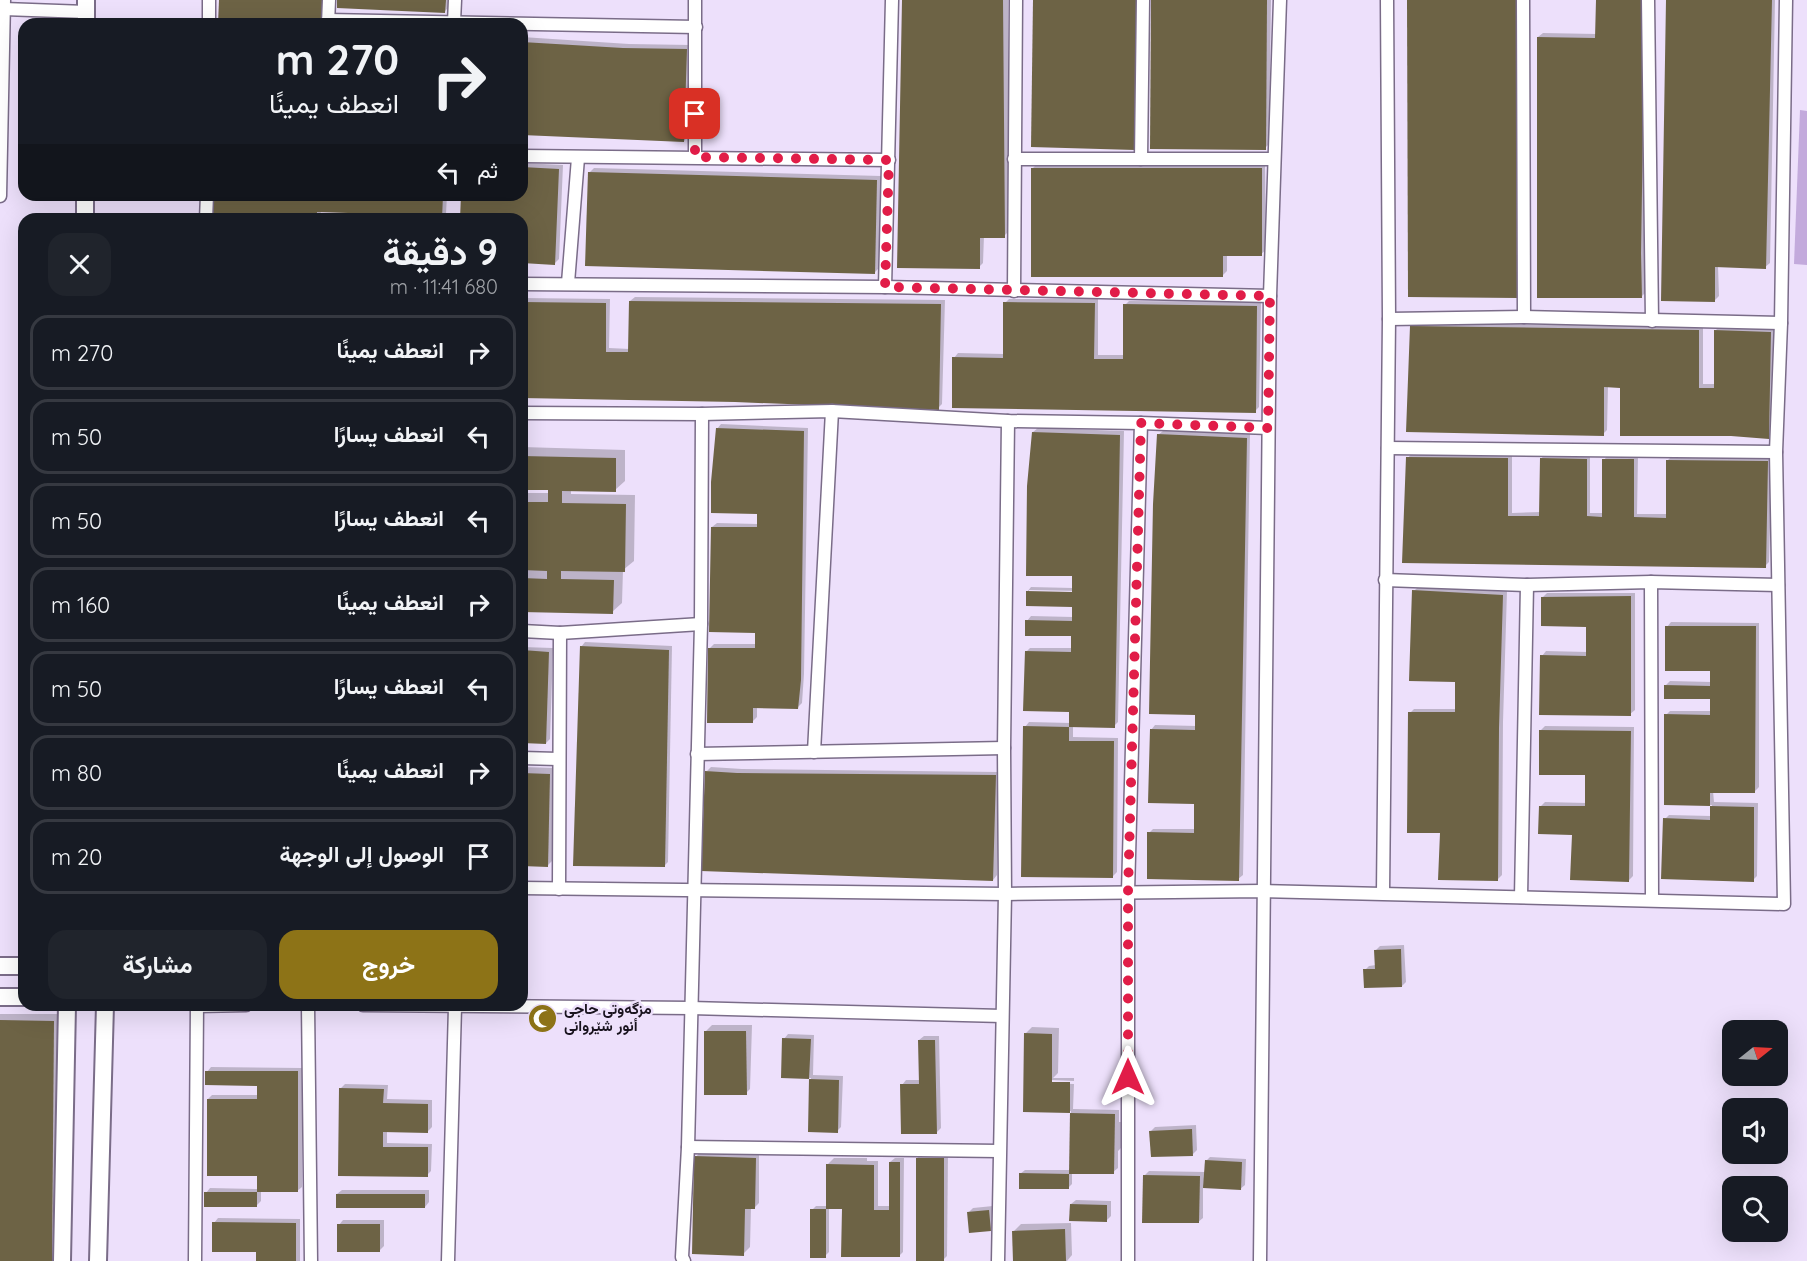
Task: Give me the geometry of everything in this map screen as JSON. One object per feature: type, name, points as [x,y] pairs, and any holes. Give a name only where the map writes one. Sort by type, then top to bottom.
[{"type":"street","points":[[209,0],[209,18]]},
{"type":"street","points":[[328,18],[329,0]]},
{"type":"street","points":[[454,18],[455,0]]},
{"type":"street","points":[[695,0],[695,157]]},
{"type":"street","points":[[885,287],[892,0]]},
{"type":"street","points":[[1014,291],[1016,0]]},
{"type":"street","points":[[1141,159],[1143,0]]},
{"type":"street","points":[[1260,1261],[1270,296],[1280,0]]},
{"type":"street","points":[[1383,893],[1389,319],[1387,0]]},
{"type":"street","points":[[1523,0],[1524,317]]},
{"type":"street","points":[[1648,0],[1652,321]]},
{"type":"street","points":[[528,888],[1005,894],[1263,891],[1784,904],[1776,452],[1781,323],[1786,0]]},
{"type":"street","points":[[0,196],[4,4],[86,12]]},
{"type":"street","points":[[528,24],[696,27]]},
{"type":"street","points":[[528,156],[889,160]]},
{"type":"street","points":[[568,283],[578,158]]},
{"type":"street","points":[[1014,159],[1273,159]]},
{"type":"street","points":[[528,284],[885,287],[1270,296]]},
{"type":"street","points":[[1389,319],[1524,317],[1781,323]]},
{"type":"street","points":[[528,413],[702,414],[832,411],[1008,421],[1268,428]]},
{"type":"street","points":[[814,752],[832,411]]},
{"type":"street","points":[[684,1261],[682,1257],[688,1147],[700,624],[702,414]]},
{"type":"street","points":[[998,1261],[1005,894],[1004,748],[1008,421]]},
{"type":"street","points":[[1128,1261],[1128,892],[1141,423]]},
{"type":"street","points":[[1388,448],[1776,452]]},
{"type":"street","points":[[1385,579],[1527,585],[1651,582],[1778,585]]},
{"type":"street","points":[[1651,582],[1652,900]]},
{"type":"street","points":[[1521,897],[1527,585]]},
{"type":"street","points":[[528,631],[560,633],[700,624]]},
{"type":"street","points":[[559,889],[560,633]]},
{"type":"street","points":[[697,754],[1004,748]]},
{"type":"street","points":[[528,758],[558,759]]},
{"type":"street","points":[[0,966],[18,966]]},
{"type":"street","points":[[0,997],[18,998]]},
{"type":"street","points":[[528,1007],[691,1008],[1002,1016]]},
{"type":"street","points":[[62,1261],[67,1011]]},
{"type":"street","points":[[99,1261],[105,1011]]},
{"type":"street","points":[[195,1261],[197,1011]]},
{"type":"street","points":[[308,1011],[311,1261]]},
{"type":"street","points":[[448,1261],[455,1011]]},
{"type":"street","points":[[688,1147],[999,1151]]},
{"type":"shaded area","points":[[1800,110],[1807,111],[1807,265],[1794,264]]},
{"type":"building","points":[[219,0],[322,0],[322,18],[218,18]]},
{"type":"building","points":[[337,0],[446,0],[445,13],[337,8]]},
{"type":"building","points":[[902,0],[1003,0],[1005,238],[980,238],[980,269],[897,268]]},
{"type":"building","points":[[1033,0],[1137,0],[1135,150],[1031,147]]},
{"type":"building","points":[[1151,0],[1267,0],[1266,150],[1150,149]]},
{"type":"building","points":[[1407,0],[1516,0],[1517,298],[1408,297]]},
{"type":"building","points":[[1596,0],[1645,0],[1642,298],[1537,298],[1537,37],[1595,38]]},
{"type":"building","points":[[1666,0],[1772,0],[1766,269],[1715,267],[1715,302],[1661,301]]},
{"type":"building","points":[[528,42],[687,49],[684,142],[528,135]]},
{"type":"building","points":[[528,167],[559,169],[555,265],[528,263],[528,213],[460,213],[461,201],[528,201]]},
{"type":"building","points":[[1031,168],[1262,168],[1262,256],[1223,256],[1223,277],[1031,277]]},
{"type":"building","points":[[588,172],[877,180],[875,274],[585,266]]},
{"type":"building","points":[[213,201],[443,201],[442,213],[212,213]]},
{"type":"building","points":[[629,301],[941,304],[939,410],[735,402],[528,398],[528,302],[606,303],[606,352],[628,352]]},
{"type":"building","points":[[1003,302],[1095,303],[1094,359],[1123,359],[1123,304],[1257,306],[1256,413],[952,408],[952,357],[1003,358]]},
{"type":"building","points":[[1410,326],[1699,330],[1699,388],[1714,388],[1714,330],[1771,332],[1769,439],[1731,436],[1620,436],[1620,388],[1604,387],[1604,436],[1406,432]]},
{"type":"building","points":[[716,428],[804,431],[801,680],[798,709],[753,708],[753,723],[707,723],[708,648],[755,648],[755,633],[709,632],[711,527],[757,527],[757,514],[711,513],[711,482]]},
{"type":"building","points":[[1032,432],[1120,435],[1115,728],[1069,727],[1069,712],[1023,711],[1025,651],[1071,652],[1071,636],[1025,636],[1025,620],[1072,621],[1072,607],[1026,606],[1026,591],[1072,592],[1072,576],[1026,576],[1027,486]]},
{"type":"building","points":[[1157,434],[1247,438],[1239,881],[1147,879],[1147,832],[1194,833],[1194,804],[1148,803],[1150,729],[1195,730],[1195,715],[1149,714],[1153,504]]},
{"type":"building","points":[[528,456],[616,458],[616,492],[562,491],[562,503],[626,504],[625,572],[561,571],[561,579],[614,580],[613,614],[528,612],[528,578],[547,579],[547,571],[528,570],[528,502],[548,502],[548,490],[528,490]]},
{"type":"building","points":[[1406,457],[1508,458],[1508,516],[1539,516],[1540,458],[1587,459],[1587,516],[1602,517],[1602,459],[1634,459],[1634,517],[1666,518],[1666,460],[1768,461],[1766,568],[1402,563]]},
{"type":"building","points":[[1412,590],[1503,595],[1498,881],[1438,880],[1440,833],[1407,833],[1408,712],[1455,712],[1455,682],[1409,681]]},
{"type":"building","points":[[1631,596],[1631,716],[1539,715],[1540,655],[1586,656],[1586,627],[1541,626],[1541,597]]},
{"type":"building","points":[[1665,626],[1756,626],[1755,793],[1710,793],[1710,806],[1664,805],[1664,714],[1710,715],[1710,699],[1664,699],[1664,685],[1710,686],[1710,671],[1665,671]]},
{"type":"building","points":[[580,646],[669,650],[665,867],[573,866]]},
{"type":"building","points":[[528,650],[549,652],[546,744],[528,743]]},
{"type":"building","points":[[1023,726],[1069,727],[1069,741],[1114,741],[1113,878],[1021,877]]},
{"type":"building","points":[[1539,730],[1631,731],[1629,882],[1570,880],[1572,835],[1538,834],[1539,806],[1585,806],[1585,775],[1539,775]]},
{"type":"building","points":[[705,771],[996,775],[993,881],[701,871]]},
{"type":"building","points":[[528,773],[550,774],[548,867],[528,866]]},
{"type":"building","points":[[1710,806],[1754,807],[1754,882],[1661,879],[1663,818],[1710,820]]},
{"type":"building","points":[[1401,949],[1402,987],[1364,988],[1363,969],[1375,969],[1374,950]]},
{"type":"building","points":[[0,1020],[54,1021],[52,1261],[0,1261]]},
{"type":"building","points":[[704,1031],[746,1031],[747,1095],[704,1095]]},
{"type":"building","points":[[1024,1033],[1052,1034],[1052,1082],[1070,1082],[1070,1113],[1023,1112]]},
{"type":"building","points":[[782,1038],[811,1039],[809,1079],[781,1078]]},
{"type":"building","points":[[918,1040],[935,1040],[937,1134],[901,1134],[900,1084],[919,1084]]},
{"type":"building","points":[[205,1071],[298,1071],[298,1192],[257,1192],[257,1176],[207,1176],[207,1099],[257,1099],[257,1086],[205,1085]]},
{"type":"building","points":[[809,1079],[839,1080],[838,1133],[808,1132]]},
{"type":"building","points":[[339,1088],[384,1089],[383,1103],[428,1104],[428,1133],[383,1132],[383,1147],[428,1147],[428,1177],[338,1176]]},
{"type":"building","points":[[1070,1113],[1115,1114],[1114,1174],[1069,1174]]},
{"type":"building","points":[[1192,1129],[1193,1156],[1151,1157],[1149,1131]]},
{"type":"building","points":[[694,1156],[756,1158],[755,1209],[745,1209],[744,1256],[692,1254]]},
{"type":"building","points":[[916,1158],[944,1158],[944,1261],[916,1261]]},
{"type":"building","points":[[1205,1160],[1242,1162],[1241,1190],[1203,1188]]},
{"type":"building","points":[[889,1162],[900,1162],[900,1257],[841,1257],[842,1209],[826,1209],[826,1164],[874,1165],[874,1210],[889,1210]]},
{"type":"building","points":[[1019,1173],[1069,1174],[1069,1189],[1019,1189]]},
{"type":"building","points":[[1143,1175],[1200,1176],[1199,1223],[1142,1223]]},
{"type":"building","points":[[204,1192],[257,1192],[257,1207],[204,1207]]},
{"type":"building","points":[[336,1194],[425,1194],[425,1208],[336,1208]]},
{"type":"building","points":[[1070,1204],[1107,1205],[1107,1222],[1069,1221]]},
{"type":"building","points":[[810,1209],[826,1209],[826,1258],[810,1258]]},
{"type":"building","points":[[989,1210],[991,1231],[969,1233],[967,1212]]},
{"type":"building","points":[[212,1222],[296,1223],[296,1261],[256,1261],[256,1252],[212,1252]]},
{"type":"building","points":[[337,1224],[380,1224],[380,1252],[337,1252]]},
{"type":"building","points":[[1065,1229],[1066,1261],[1013,1261],[1012,1231]]},
{"type":"place","name":"مزگەوتی حاجی أنور شێروانی","points":[[543,1018]]},
{"type":"route","points":[[695,114],[695,157],[889,160],[885,287],[1270,296],[1268,428],[1141,423],[1128,892],[1128,1077]]}]
